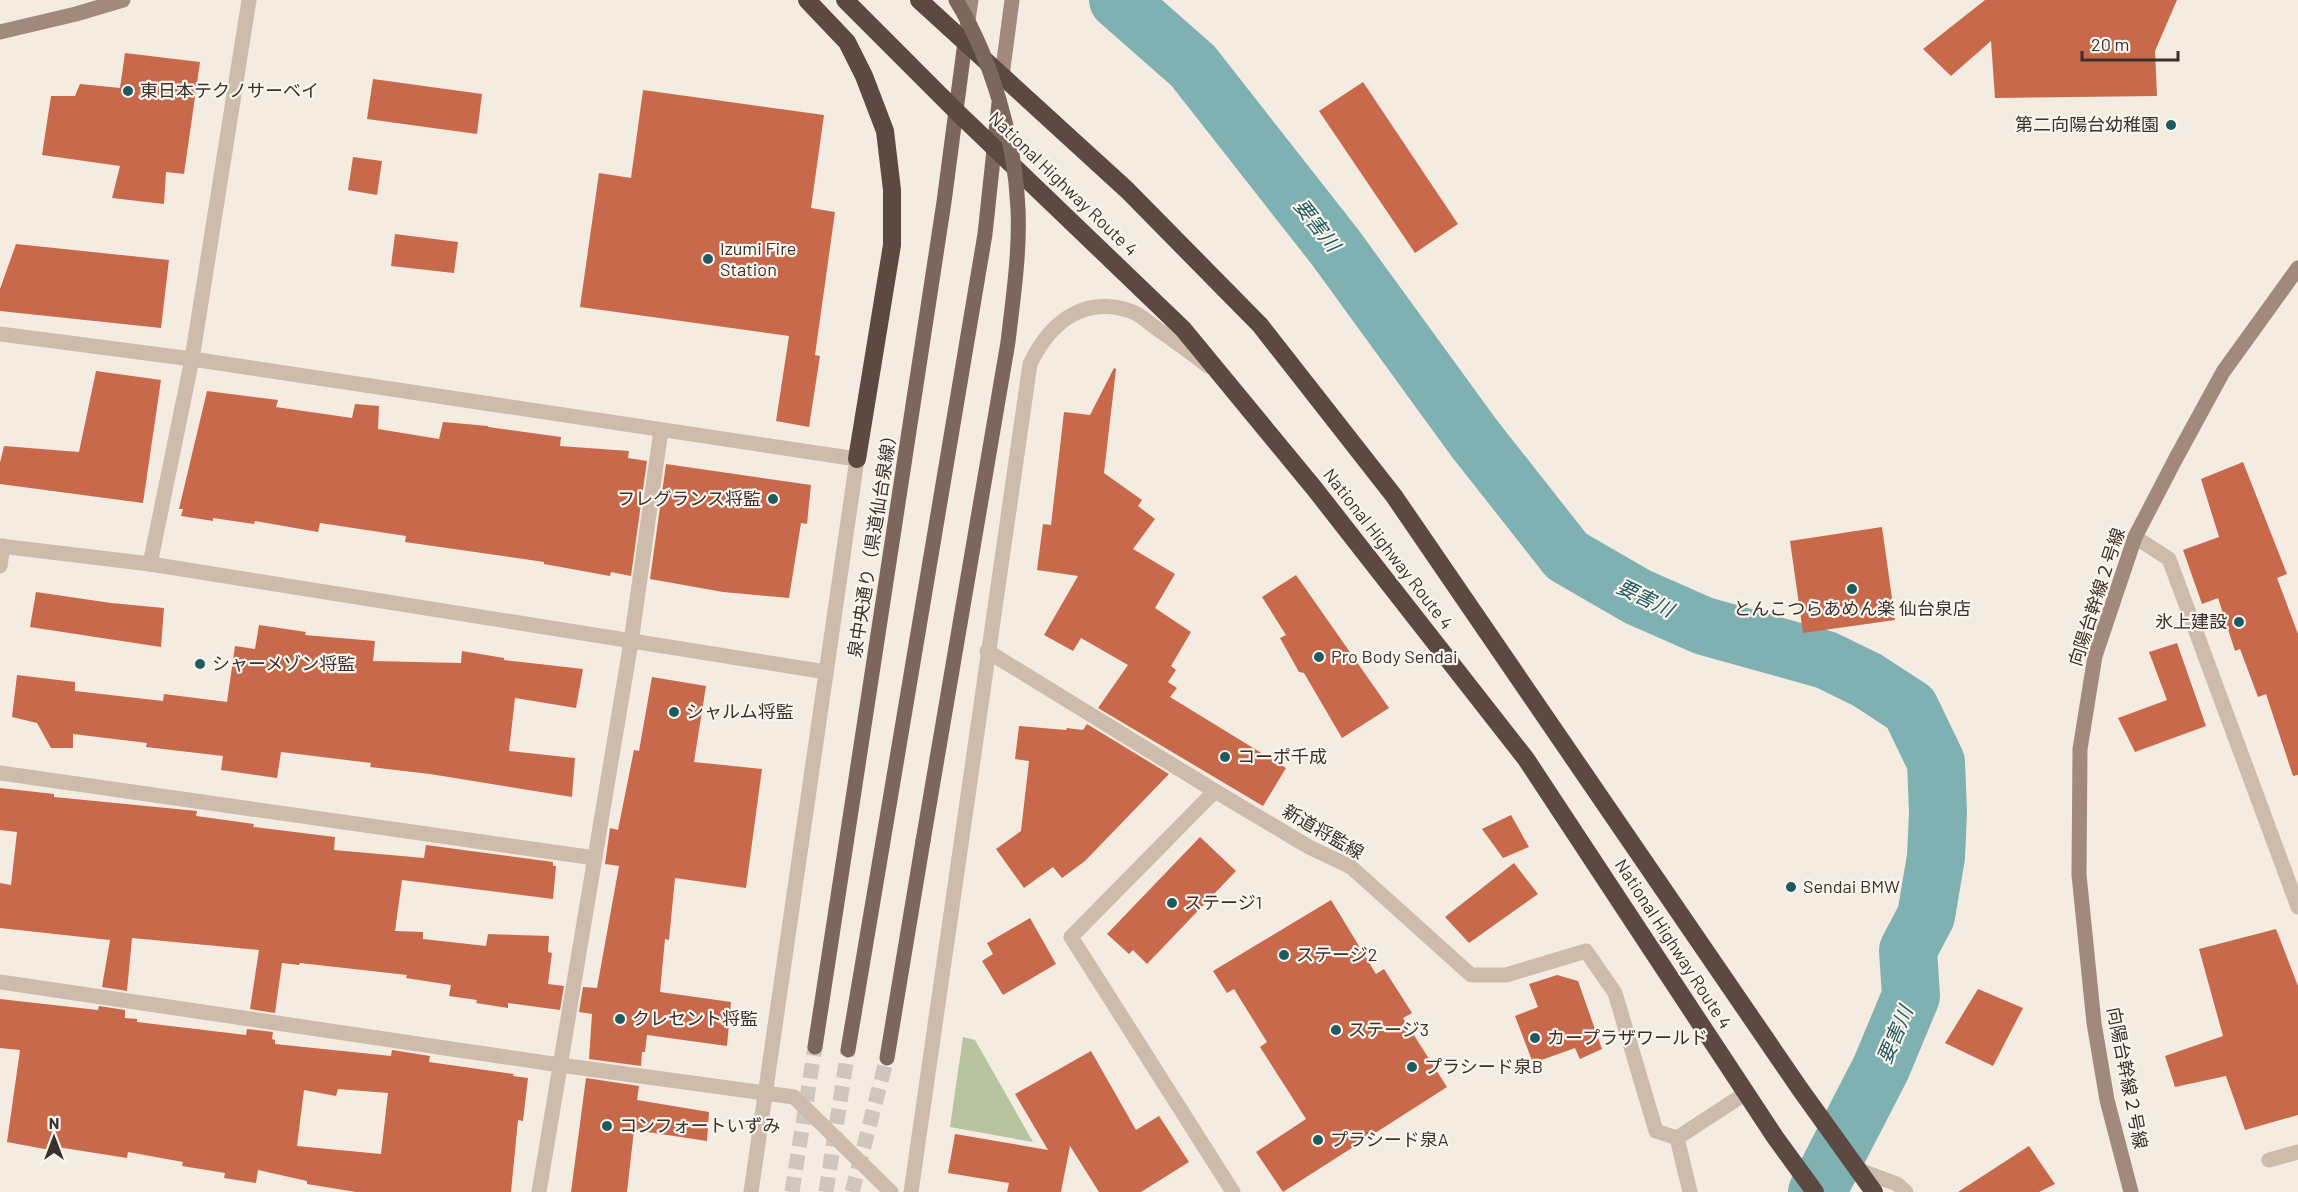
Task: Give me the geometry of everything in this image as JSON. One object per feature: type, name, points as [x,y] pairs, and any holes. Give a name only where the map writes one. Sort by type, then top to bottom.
[{"type":"highway","points":[[807,0],[847,42],[864,76],[885,132],[892,190],[892,245],[857,459]]},
{"type":"highway","name":"National Highway Route 4","points":[[845,0],[957,112],[1183,329],[1314,488],[1526,759],[1775,1137],[1815,1192]]},
{"type":"highway","name":"National Highway Route 4","points":[[919,0],[1127,190],[1260,325],[1394,496],[1800,1089],[1874,1192]]},
{"type":"main road","points":[[887,1058],[1008,342],[1016,268],[1018,208],[1010,144],[998,98],[973,28],[956,0]]},
{"type":"main road","name":"泉中央通り（県道仙台泉線）","points":[[815,1047],[966,42]]},
{"type":"main road","points":[[848,1050],[985,234],[1002,76]]},
{"type":"street","points":[[0,32],[123,0]]},
{"type":"street","points":[[150,564],[192,359],[249,0]]},
{"type":"street","points":[[966,42],[971,0]]},
{"type":"street","points":[[1002,76],[1012,0]]},
{"type":"street","name":"向陽台幹線２号線","points":[[2132,1192],[2107,1100],[2094,1023],[2079,864],[2080,749],[2095,656],[2135,537],[2175,460],[2223,372],[2298,268]]},
{"type":"street","points":[[911,1192],[1030,364],[1040,344],[1059,324],[1082,310],[1108,306],[1135,313],[1220,374]]},
{"type":"street","points":[[0,334],[192,359],[857,459],[751,1192]]},
{"type":"street","points":[[539,1192],[631,642],[661,430]]},
{"type":"street","points":[[2135,537],[2169,559],[2298,907]]},
{"type":"street","points":[[0,566],[1,546],[150,564],[826,672]]},
{"type":"street","points":[[987,651],[1215,791],[1071,937],[1233,1192]]},
{"type":"street","points":[[0,772],[595,858]]},
{"type":"street","name":"新道将監線","points":[[1215,791],[1309,847],[1351,867],[1471,975],[1506,975],[1586,951],[1615,993],[1656,1131],[1677,1138]]},
{"type":"street","points":[[0,982],[560,1065],[794,1097],[891,1192]]},
{"type":"street","points":[[1690,1192],[1677,1138],[1746,1093]]},
{"type":"street","points":[[2269,1160],[2298,1152]]},
{"type":"street","points":[[1859,1170],[1897,1184],[1906,1192]]},
{"type":"green space","points":[[963,1037],[975,1040],[1033,1142],[950,1127]]},
{"type":"building","points":[[1985,0],[2177,0],[2155,51],[2157,96],[1995,98],[1991,41],[1951,76],[1923,49]]},
{"type":"building","points":[[125,53],[200,62],[184,174],[166,172],[164,204],[112,198],[120,166],[42,155],[51,96],[75,96],[80,84],[120,88]]},
{"type":"building","points":[[373,79],[482,94],[477,134],[367,119]]},
{"type":"building","points":[[1363,82],[1458,224],[1415,253],[1319,111]]},
{"type":"building","name":"Izumi Fire Station","points":[[643,90],[824,115],[811,208],[835,212],[815,355],[820,356],[809,427],[776,421],[789,336],[580,307],[599,173],[631,178]]},
{"type":"building","points":[[353,157],[382,161],[377,195],[348,190]]},
{"type":"building","points":[[395,234],[458,242],[454,273],[391,266]]},
{"type":"building","points":[[16,244],[169,260],[161,328],[0,311],[0,289]]},
{"type":"building","points":[[1114,368],[1116,369],[1104,473],[1142,500],[1138,506],[1155,519],[1133,549],[1175,574],[1155,608],[1191,632],[1171,666],[1176,670],[1168,682],[1177,688],[1170,697],[1286,768],[1263,806],[1098,708],[1128,665],[1081,638],[1073,651],[1044,635],[1078,576],[1037,570],[1043,524],[1051,525],[1064,412],[1090,415]]},
{"type":"building","points":[[96,371],[161,380],[143,503],[0,484],[0,463],[4,446],[79,452]]},
{"type":"building","points":[[207,391],[278,400],[276,407],[352,418],[355,404],[379,406],[378,429],[439,439],[443,422],[561,437],[560,446],[629,451],[628,458],[647,461],[631,576],[611,572],[610,576],[544,564],[544,562],[405,542],[406,536],[320,523],[318,532],[255,521],[254,524],[181,516],[183,509],[179,509]]},
{"type":"building","points":[[2243,462],[2287,574],[2277,578],[2298,634],[2298,775],[2293,776],[2266,694],[2258,697],[2240,649],[2235,651],[2218,598],[2202,604],[2183,550],[2219,537],[2201,479]]},
{"type":"building","points":[[666,464],[811,485],[807,524],[801,523],[789,598],[723,592],[650,579]]},
{"type":"building","points":[[1882,527],[1895,620],[1803,633],[1790,541]]},
{"type":"building","points":[[1296,575],[1389,708],[1342,738],[1304,673],[1299,672],[1280,638],[1286,635],[1262,597]]},
{"type":"building","points":[[36,592],[164,608],[161,647],[30,627]]},
{"type":"building","points":[[259,625],[306,632],[305,635],[375,641],[373,661],[461,663],[462,651],[504,658],[504,660],[583,669],[576,708],[515,698],[509,751],[575,758],[572,797],[430,774],[370,767],[371,763],[281,752],[277,778],[221,770],[223,756],[146,747],[147,743],[73,734],[73,748],[51,748],[37,723],[12,717],[17,675],[75,682],[75,691],[163,701],[164,694],[227,702],[235,646],[255,649]]},
{"type":"building","points":[[2177,643],[2206,726],[2135,752],[2118,718],[2167,700],[2149,652]]},
{"type":"building","points":[[652,677],[706,686],[694,762],[762,769],[746,888],[675,878],[669,940],[665,939],[660,992],[731,1002],[727,1046],[647,1035],[641,1066],[589,1059],[592,1014],[579,1012],[583,987],[597,988],[619,866],[605,864],[610,828],[618,830],[634,750],[639,751]]},
{"type":"building","points":[[1087,724],[1169,774],[1085,861],[1062,878],[1053,867],[1024,888],[996,849],[1021,831],[1029,761],[1015,759],[1019,726],[1083,730]]},
{"type":"building","points":[[0,788],[54,794],[54,797],[197,811],[196,816],[254,824],[253,827],[335,837],[334,850],[424,858],[426,845],[553,862],[553,866],[556,866],[553,899],[402,880],[395,931],[423,932],[423,939],[486,946],[488,934],[549,936],[548,952],[552,953],[548,984],[564,986],[560,1010],[508,1003],[508,1008],[476,1003],[477,1000],[449,996],[451,985],[406,978],[407,975],[300,963],[299,965],[282,963],[275,1013],[250,1009],[259,950],[132,938],[127,991],[102,987],[110,940],[0,928],[0,883],[11,885],[17,832],[0,830]]},
{"type":"building","points":[[1511,815],[1529,847],[1503,858],[1482,829]]},
{"type":"building","name":"ステージ1","points":[[1200,837],[1236,871],[1147,964],[1133,950],[1129,954],[1107,934]]},
{"type":"building","points":[[1514,863],[1538,894],[1469,943],[1445,917]]},
{"type":"building","points":[[1331,900],[1376,974],[1384,969],[1412,1013],[1403,1018],[1447,1087],[1283,1192],[1256,1152],[1306,1119],[1260,1047],[1267,1042],[1234,989],[1227,993],[1213,971]]},
{"type":"building","points":[[1030,918],[1056,964],[1003,995],[982,961],[993,954],[987,943]]},
{"type":"building","points":[[2276,929],[2298,986],[2298,1115],[2245,1130],[2226,1076],[2175,1087],[2165,1056],[2223,1036],[2199,949]]},
{"type":"building","points":[[1557,975],[1578,981],[1602,1049],[1580,1059],[1575,1048],[1533,1063],[1515,1016],[1538,1007],[1529,984]]},
{"type":"building","points":[[1978,989],[2023,1008],[1993,1066],[1945,1043]]},
{"type":"building","points":[[0,999],[98,1010],[99,1006],[125,1010],[125,1018],[137,1019],[137,1022],[246,1035],[247,1029],[273,1032],[272,1039],[275,1040],[275,1044],[391,1056],[392,1050],[430,1056],[429,1062],[514,1074],[513,1076],[528,1078],[523,1121],[518,1120],[511,1192],[356,1192],[307,1184],[307,1181],[258,1170],[256,1183],[224,1178],[225,1173],[182,1166],[183,1162],[128,1152],[127,1158],[51,1146],[50,1150],[7,1142],[20,1050],[0,1048]],"holes":[[[338,1089],[388,1093],[381,1154],[297,1146],[304,1090],[336,1096]]]},
{"type":"building","points":[[1091,1051],[1136,1130],[1159,1116],[1189,1162],[1141,1192],[1099,1192],[1070,1146],[1061,1192],[1007,1192],[1009,1183],[948,1173],[955,1134],[1048,1150],[1015,1094]]},
{"type":"building","points":[[586,1078],[639,1086],[637,1100],[709,1112],[707,1141],[634,1130],[627,1192],[571,1192]]},
{"type":"building","points":[[2029,1146],[2055,1184],[2039,1192],[1958,1192]]},
{"type":"waterway","name":"要害川","points":[[1118,0],[1193,66],[1335,247],[1474,438],[1567,556],[1638,597],[1704,626],[1826,660],[1867,680],[1910,708],[1936,762],[1938,812],[1936,857],[1926,916],[1908,950],[1911,996],[1881,1068],[1817,1192]]},
{"type":"tunnel","points":[[792,1192],[815,1047]]},
{"type":"tunnel","points":[[826,1192],[848,1050]]},
{"type":"tunnel","points":[[852,1192],[887,1058]]},
{"type":"place","name":"東日本テクノサーベイ","points":[[128,91]]},
{"type":"place","name":"第二向陽台幼稚園","points":[[2171,125]]},
{"type":"place","name":"Izumi Fire Station","points":[[708,259]]},
{"type":"place","name":"フレグランス将監","points":[[773,499]]},
{"type":"place","name":"とんこつらあめん楽 仙台泉店","points":[[1852,589]]},
{"type":"place","name":"氷上建設","points":[[2239,622]]},
{"type":"place","name":"Pro Body Sendai","points":[[1319,657]]},
{"type":"place","name":"シャーメゾン将監","points":[[200,664]]},
{"type":"place","name":"シャルム将監","points":[[674,712]]},
{"type":"place","name":"コーポ千成","points":[[1225,757]]},
{"type":"place","name":"Sendai BMW","points":[[1791,887]]},
{"type":"place","name":"ステージ1","points":[[1172,903]]},
{"type":"place","name":"ステージ2","points":[[1284,955]]},
{"type":"place","name":"クレセント将監","points":[[620,1019]]},
{"type":"place","name":"ステージ3","points":[[1336,1030]]},
{"type":"place","name":"カープラザワールド","points":[[1535,1038]]},
{"type":"place","name":"プラシード泉B","points":[[1412,1067]]},
{"type":"place","name":"コンフォートいずみ","points":[[607,1126]]},
{"type":"place","name":"プラシード泉A","points":[[1318,1140]]}]
